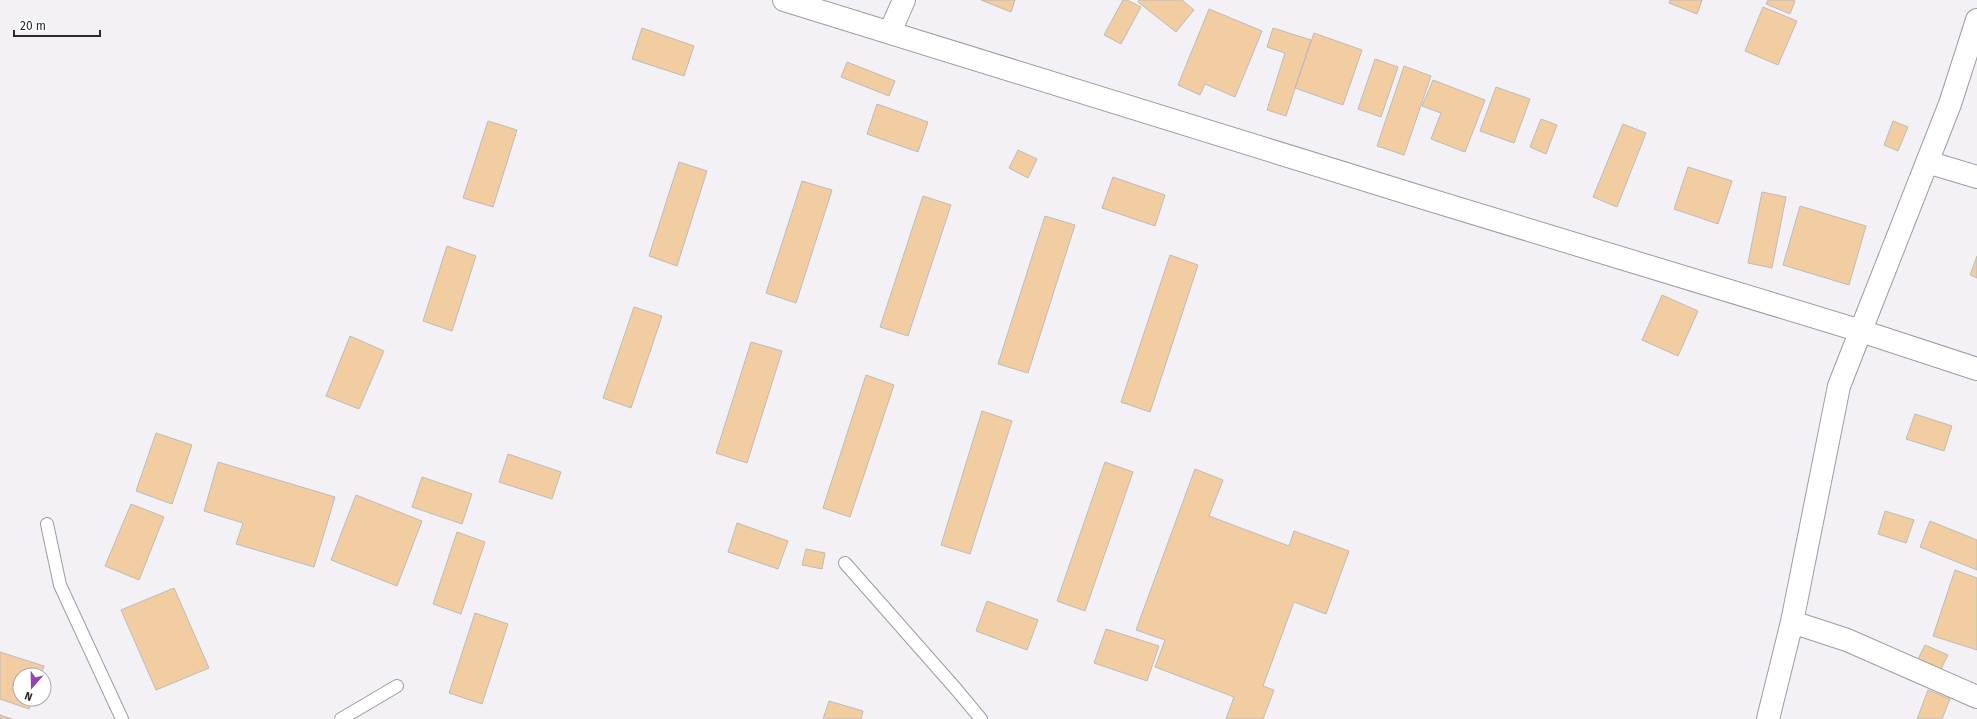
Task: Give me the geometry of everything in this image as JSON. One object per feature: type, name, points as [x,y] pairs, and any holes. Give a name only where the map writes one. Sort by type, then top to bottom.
[{"type":"street","points":[[784,0],[1861,331],[1977,369]]},
{"type":"street","points":[[890,32],[904,0]]},
{"type":"street","points":[[1768,719],[1792,622],[1839,386],[1950,104],[1977,20]]},
{"type":"street","points":[[1927,162],[1977,177]]},
{"type":"street","points":[[1792,622],[1847,640],[1977,697]]},
{"type":"lane","points":[[47,524],[60,585],[122,719]]},
{"type":"lane","points":[[844,563],[981,719]]},
{"type":"lane","points":[[341,719],[397,686]]},
{"type":"building","points":[[981,0],[1015,0],[1011,12]]},
{"type":"building","points":[[1123,0],[1127,0],[1141,7],[1121,44],[1104,35]]},
{"type":"building","points":[[1139,0],[1182,0],[1194,10],[1176,32],[1138,2]]},
{"type":"building","points":[[1670,0],[1702,0],[1697,14],[1669,3]]},
{"type":"building","points":[[1768,0],[1795,1],[1790,14],[1766,4]]},
{"type":"building","points":[[1763,7],[1797,21],[1778,65],[1745,51]]},
{"type":"building","points":[[1209,9],[1262,31],[1235,97],[1205,84],[1200,95],[1178,85]]},
{"type":"building","points":[[642,28],[694,46],[684,76],[632,59]]},
{"type":"building","points":[[1273,28],[1311,40],[1286,116],[1267,110],[1285,53],[1267,47]]},
{"type":"building","points":[[1314,33],[1362,50],[1343,105],[1295,88]]},
{"type":"building","points":[[1375,59],[1398,67],[1381,117],[1358,109]]},
{"type":"building","points":[[847,62],[895,81],[889,96],[841,77]]},
{"type":"building","points":[[1404,66],[1431,76],[1404,155],[1377,146]]},
{"type":"building","points":[[1433,80],[1485,100],[1465,152],[1431,139],[1441,113],[1422,106]]},
{"type":"building","points":[[1496,87],[1530,99],[1514,143],[1480,131]]},
{"type":"building","points":[[877,104],[928,122],[918,152],[867,134]]},
{"type":"building","points":[[1541,119],[1557,125],[1546,154],[1530,147]]},
{"type":"building","points":[[488,121],[517,130],[493,207],[463,198]]},
{"type":"building","points":[[1893,121],[1908,127],[1898,151],[1884,145]]},
{"type":"building","points":[[1623,124],[1646,133],[1617,207],[1593,197]]},
{"type":"building","points":[[1018,150],[1037,159],[1028,178],[1009,168]]},
{"type":"building","points":[[679,162],[707,171],[677,266],[649,256]]},
{"type":"building","points":[[1688,167],[1732,181],[1718,224],[1674,209]]},
{"type":"building","points":[[1113,177],[1165,195],[1155,226],[1102,208]]},
{"type":"building","points":[[802,181],[832,190],[796,303],[766,293]]},
{"type":"building","points":[[1762,192],[1786,197],[1772,268],[1748,263]]},
{"type":"building","points":[[923,196],[951,205],[908,336],[880,327]]},
{"type":"building","points":[[1800,206],[1866,226],[1849,285],[1783,265]]},
{"type":"building","points":[[1045,216],[1075,225],[1028,373],[998,364]]},
{"type":"building","points":[[447,246],[476,256],[452,331],[423,321]]},
{"type":"building","points":[[1170,255],[1198,265],[1150,412],[1121,402]]},
{"type":"building","points":[[1977,256],[1977,278],[1970,275]]},
{"type":"building","points":[[1662,295],[1698,311],[1678,356],[1642,340]]},
{"type":"building","points":[[634,307],[662,316],[631,408],[603,398]]},
{"type":"building","points":[[350,336],[384,351],[359,409],[326,396]]},
{"type":"building","points":[[751,342],[782,351],[747,463],[716,453]]},
{"type":"building","points":[[866,375],[894,385],[850,517],[823,508]]},
{"type":"building","points":[[982,411],[1012,421],[970,554],[941,545]]},
{"type":"building","points":[[1915,414],[1952,426],[1944,451],[1906,439]]},
{"type":"building","points":[[156,433],[192,445],[172,504],[136,491]]},
{"type":"building","points":[[508,454],[561,472],[552,499],[499,482]]},
{"type":"building","points":[[218,462],[335,497],[314,567],[236,544],[243,523],[204,511]]},
{"type":"building","points":[[1105,462],[1133,472],[1085,611],[1057,601]]},
{"type":"building","points":[[1195,469],[1223,480],[1209,516],[1289,546],[1294,531],[1349,551],[1326,614],[1294,602],[1263,686],[1274,690],[1263,719],[1226,719],[1234,697],[1155,667],[1165,640],[1136,630]]},
{"type":"building","points":[[422,477],[472,494],[462,524],[412,507]]},
{"type":"building","points":[[356,495],[422,521],[397,586],[331,560]]},
{"type":"building","points":[[131,504],[164,517],[139,580],[105,566]]},
{"type":"building","points":[[1885,511],[1914,520],[1906,543],[1878,534]]},
{"type":"building","points":[[1930,521],[1977,540],[1977,570],[1920,547]]},
{"type":"building","points":[[737,523],[788,541],[778,569],[728,552]]},
{"type":"building","points":[[457,532],[485,542],[461,614],[433,604]]},
{"type":"building","points":[[806,549],[825,553],[822,569],[802,565]]},
{"type":"building","points":[[1955,570],[1977,578],[1977,650],[1933,636]]},
{"type":"building","points":[[174,588],[209,668],[156,690],[121,610]]},
{"type":"building","points":[[987,601],[1038,620],[1027,650],[976,631]]},
{"type":"building","points":[[475,613],[508,624],[482,704],[449,693]]},
{"type":"building","points":[[1106,629],[1159,646],[1147,681],[1094,663]]},
{"type":"building","points":[[1925,645],[1948,655],[1941,669],[1918,659]]},
{"type":"building","points":[[0,652],[44,666],[12,667],[12,703],[0,699]]},
{"type":"building","points":[[1928,690],[1950,699],[1942,719],[1917,719]]},
{"type":"building","points":[[829,701],[863,711],[861,719],[823,719]]},
{"type":"building","points":[[0,715],[12,719],[0,719]]}]
